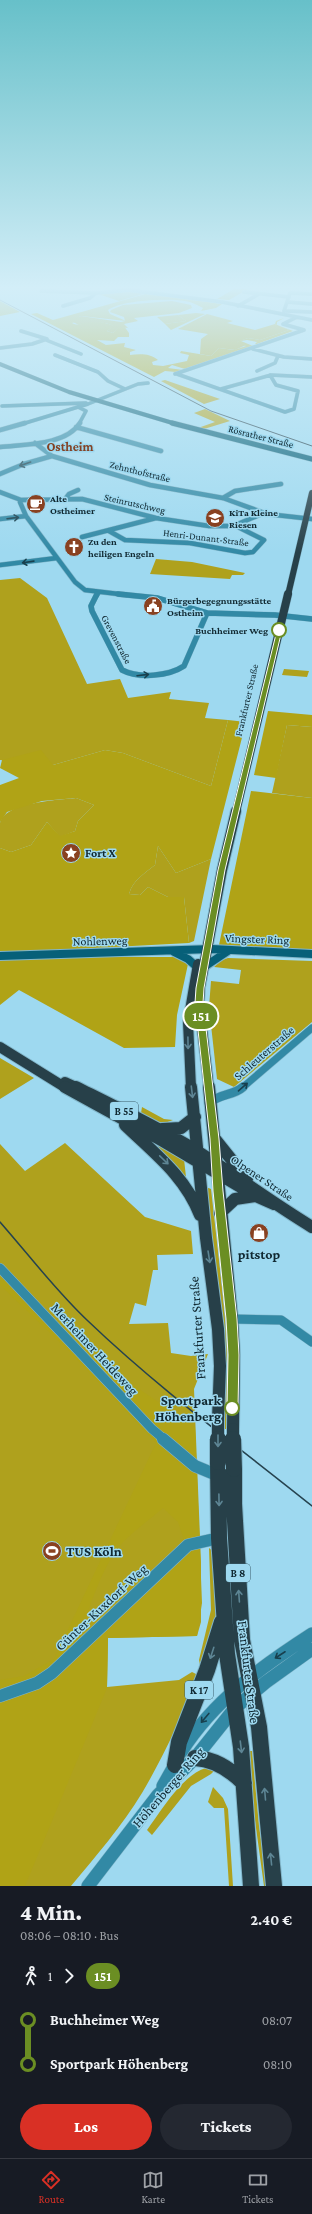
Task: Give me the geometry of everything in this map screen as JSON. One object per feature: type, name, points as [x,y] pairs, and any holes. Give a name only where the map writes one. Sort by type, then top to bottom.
[{"type":"main road","name":"Rösrather Straße","points":[[30,377],[96,401],[135,413],[312,459]]},
{"type":"main road","points":[[299,456],[312,455]]},
{"type":"main road","name":"Frankfurter Straße","points":[[251,1886],[244,1783],[233,1690],[228,1662],[224,1616],[218,1469],[220,1349],[213,1282],[206,1238],[189,1066],[188,1022],[283,616],[309,518],[312,493]]},
{"type":"main road","name":"Vingster Ring","points":[[204,950],[312,954]]},
{"type":"main road","name":"Nohlenweg","points":[[0,956],[204,950]]},
{"type":"main road","points":[[171,951],[188,959],[200,967],[230,950]]},
{"type":"main road","name":"Frankfurter Straße","points":[[200,967],[199,1003],[209,1103],[215,1139],[220,1213],[232,1319],[234,1355],[234,1476],[241,1628],[259,1727],[274,1886]]},
{"type":"main road","name":"B 55","points":[[0,1048],[47,1074],[75,1086],[155,1126],[198,1157],[254,1191]]},
{"type":"main road","name":"B 55","points":[[47,1074],[70,1091],[198,1157]]},
{"type":"main road","points":[[117,1116],[166,1161],[186,1185],[198,1207],[206,1238]]},
{"type":"main road","points":[[155,1126],[166,1130],[178,1129],[185,1127],[195,1117]]},
{"type":"main road","points":[[215,1139],[254,1191],[228,1203],[220,1213]]},
{"type":"main road","name":"Olpener Straße","points":[[254,1191],[312,1227]]},
{"type":"main road","name":"K 17","points":[[175,1765],[179,1742],[207,1670],[224,1616]]},
{"type":"main road","points":[[195,1758],[219,1763],[231,1770],[244,1783]]},
{"type":"street","points":[[104,377],[108,381],[125,389]]},
{"type":"street","points":[[181,377],[221,389],[285,412],[294,409],[299,393],[293,389],[274,384],[270,381],[270,377]]},
{"type":"street","points":[[221,389],[263,377]]},
{"type":"street","points":[[0,430],[88,404],[125,389],[148,383]]},
{"type":"street","points":[[2,406],[80,402],[88,404]]},
{"type":"street","points":[[0,447],[35,443],[68,434],[76,427],[86,411],[78,407]]},
{"type":"street","points":[[0,426],[6,429]]},
{"type":"street","points":[[76,427],[161,451]]},
{"type":"street","name":"Zehnthofstraße","points":[[35,443],[52,456],[150,485],[222,498],[264,513],[309,518]]},
{"type":"street","points":[[0,474],[24,464],[52,456]]},
{"type":"street","points":[[222,498],[235,491],[281,484]]},
{"type":"street","points":[[66,498],[69,494],[78,490]]},
{"type":"street","name":"Steinrutschweg","points":[[0,492],[21,500],[66,498],[82,500],[156,518],[209,526],[234,526],[264,513]]},
{"type":"street","points":[[21,500],[20,502],[26,516],[80,587],[98,592],[157,598],[206,613],[283,616],[312,619]]},
{"type":"street","points":[[0,519],[26,516]]},
{"type":"street","points":[[82,537],[156,518]]},
{"type":"street","name":"Henri-Dunant-Straße","points":[[109,531],[125,540],[190,544],[245,553],[253,552],[263,542],[264,539],[234,526]]},
{"type":"street","points":[[0,565],[57,558]]},
{"type":"street","name":"Grevenstraße","points":[[98,592],[91,606],[92,611],[122,670],[127,674],[137,676],[178,670],[184,666],[206,613]]},
{"type":"street","name":"Schleuterstraße","points":[[209,1103],[218,1096],[238,1092],[312,1028]]},
{"type":"street","name":"Merheimer Heideweg","points":[[0,1268],[157,1434],[195,1466],[218,1469],[234,1476]]},
{"type":"street","points":[[232,1319],[281,1320],[312,1342]]},
{"type":"street","name":"Günter-Kuxdorf-Weg","points":[[0,1696],[37,1683],[52,1673],[188,1545],[220,1538]]},
{"type":"street","points":[[250,1684],[312,1634]]},
{"type":"street","points":[[233,1690],[250,1684],[312,1649]]},
{"type":"street","name":"Höhenberger Ring","points":[[88,1886],[158,1795],[195,1758],[235,1708],[250,1684]]},
{"type":"street","name":"K 17","points":[[158,1795],[200,1724],[215,1706],[233,1690]]},
{"type":"shaded area","points":[[165,380],[220,399],[204,404],[161,381]]},
{"type":"shaded area","points":[[205,409],[230,421],[204,429],[198,428],[215,422],[194,413]]},
{"type":"shaded area","points":[[156,559],[192,562],[245,573],[243,575],[232,575],[230,579],[150,574]]},
{"type":"shaded area","points":[[20,578],[47,598],[87,684],[120,679],[128,698],[171,692],[169,699],[209,703],[205,718],[228,720],[211,786],[123,753],[105,750],[53,765],[0,760],[0,580]]},
{"type":"shaded area","points":[[284,669],[309,671],[307,677],[282,675]]},
{"type":"shaded area","points":[[268,711],[312,715],[312,727],[287,725],[276,778],[254,775]]},
{"type":"shaded area","points":[[228,720],[246,722],[211,859],[176,873],[158,846],[155,865],[136,881],[129,894],[140,895],[148,887],[168,897],[184,897],[189,943],[0,953],[0,848],[11,852],[31,845],[47,822],[60,836],[75,831],[78,821],[94,805],[76,798],[42,801],[7,812],[0,822],[0,785],[19,778],[0,768],[2,760],[41,750],[53,765],[105,750],[123,753],[211,786]]},
{"type":"shaded area","points":[[287,725],[312,727],[312,798],[272,793]]},
{"type":"shaded area","points":[[251,791],[312,798],[312,950],[219,945]]},
{"type":"shaded area","points":[[76,798],[94,805],[78,821],[75,831],[60,837],[47,822],[31,845],[11,852],[0,848],[0,823],[4,816],[22,806],[34,803]]},
{"type":"shaded area","points":[[158,846],[176,873],[211,859],[194,941],[189,943],[184,897],[168,897],[148,887],[140,895],[129,894],[136,881],[155,865]]},
{"type":"shaded area","points":[[68,957],[178,957],[188,964],[177,1015],[175,1047],[124,1048],[19,990],[0,1005],[0,959]]},
{"type":"shaded area","points":[[228,958],[312,961],[312,1022],[234,1087],[217,1079],[209,1007],[211,981],[239,984],[241,970],[214,967],[222,960]]},
{"type":"shaded area","points":[[0,1058],[34,1078],[0,1099]]},
{"type":"shaded area","points":[[142,1107],[164,1119],[173,1120],[162,1124],[141,1113]]},
{"type":"shaded area","points":[[139,1132],[184,1159],[186,1177]]},
{"type":"shaded area","points":[[65,1143],[145,1217],[191,1231],[193,1254],[157,1255],[158,1270],[153,1270],[146,1306],[135,1303],[129,1324],[168,1323],[171,1353],[191,1356],[208,1354],[194,1389],[201,1562],[201,1622],[197,1636],[108,1638],[107,1687],[179,1680],[192,1672],[200,1676],[180,1720],[142,1793],[117,1829],[71,1886],[0,1886],[0,1144],[25,1171]]},
{"type":"shaded area","points":[[206,1187],[211,1189],[226,1322],[228,1351],[227,1429],[224,1429],[224,1337]]},
{"type":"shaded area","points":[[0,1276],[49,1328],[195,1427],[202,1603],[197,1636],[108,1638],[107,1688],[25,1886],[0,1886],[0,1680],[24,1676],[54,1659],[156,1443],[70,1352],[0,1285]],"holes":[[[163,1508],[178,1522],[185,1543],[80,1638],[97,1587],[109,1562],[123,1542]]]},
{"type":"shaded area","points":[[209,1548],[214,1552],[216,1614],[213,1631],[200,1665],[199,1660],[211,1610]]},
{"type":"shaded area","points":[[248,1751],[252,1751],[259,1826],[268,1886],[264,1886],[253,1806]]},
{"type":"shaded area","points":[[206,1768],[215,1770],[191,1786],[152,1835],[147,1830],[173,1794],[189,1778]]},
{"type":"shaded area","points":[[213,1787],[223,1798],[228,1809],[233,1886],[229,1886],[224,1808],[214,1808],[208,1802]]},
{"type":"tram line","points":[[146,377],[211,411],[312,446]]},
{"type":"tram line","points":[[0,1222],[65,1298],[115,1346],[198,1416],[312,1506]]},
{"type":"bus line","name":"151","points":[[232,1408],[234,1355],[232,1319],[218,1191],[215,1139],[209,1103],[199,1003],[200,988],[212,915],[279,630]]},
{"type":"place","name":"Alte Ostheimer","points":[[36,504]]},
{"type":"place","name":"KiTa Kleine Riesen","points":[[215,518]]},
{"type":"place","name":"Zu den heiligen Engeln","points":[[74,547]]},
{"type":"place","name":"Bürgerbegegnungsstätte Ostheim","points":[[153,606]]},
{"type":"place","name":"Buchheimer Weg","points":[[279,630]]},
{"type":"place","name":"Fort X","points":[[71,853]]},
{"type":"place","name":"pitstop","points":[[259,1233]]},
{"type":"place","name":"Sportpark Höhenberg","points":[[232,1408]]},
{"type":"place","name":"TUS Köln","points":[[52,1551]]},
{"type":"district","name":"Ostheim","points":[[70,446]]}]
